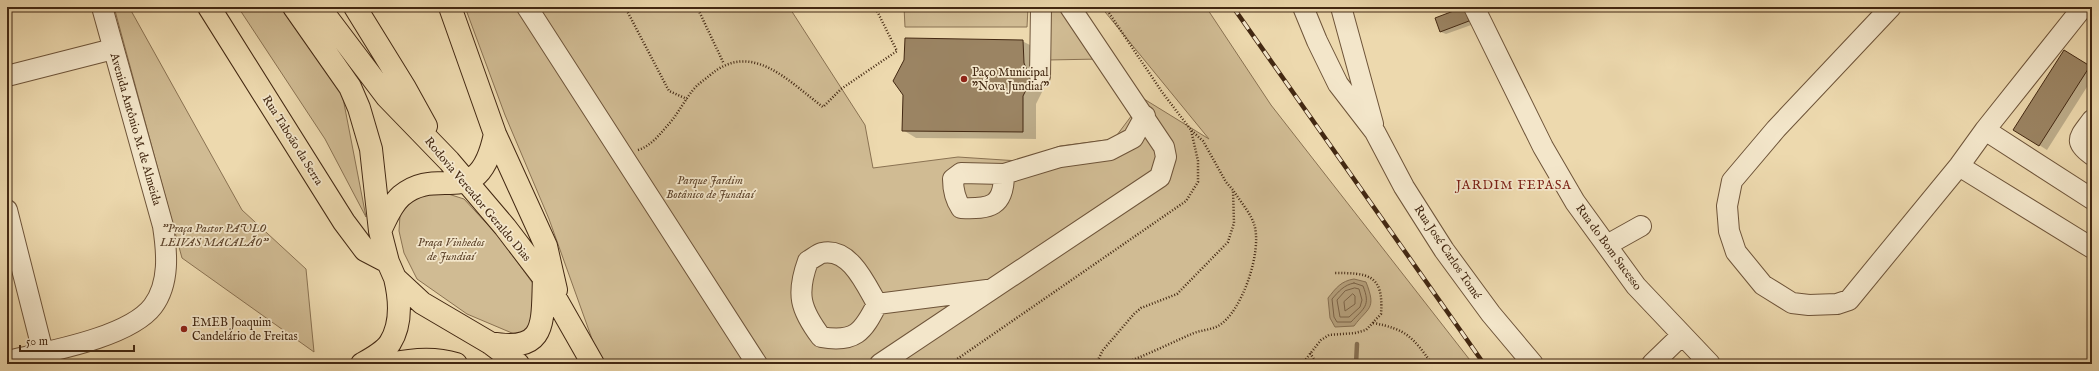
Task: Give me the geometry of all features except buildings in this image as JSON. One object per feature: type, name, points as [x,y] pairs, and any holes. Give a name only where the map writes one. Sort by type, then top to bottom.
[{"type":"main road","name":"Rua Taboão da Serra","points":[[209,7],[344,222],[365,250],[391,270]]},
{"type":"main road","points":[[294,7],[350,87],[359,108],[371,149],[380,231],[391,270],[399,307],[397,326],[390,354]]},
{"type":"main road","name":"Rodovia Vereador Geraldo Dias","points":[[319,7],[387,97],[437,147],[544,278],[593,364]]},
{"type":"main road","points":[[356,7],[406,88],[437,147]]},
{"type":"main road","points":[[450,7],[495,134],[546,246],[558,301]]},
{"type":"main road","points":[[380,231],[391,209],[401,196],[422,185],[467,182],[484,167],[491,152],[495,134]]},
{"type":"main road","points":[[391,270],[422,303],[490,343],[518,364]]},
{"type":"main road","points":[[490,343],[510,346],[520,345],[528,342],[537,334],[542,323],[544,278]]},
{"type":"main road","points":[[362,364],[390,354],[422,361],[456,364]]},
{"type":"street","name":"Avenida Antônio M. de Almeida","points":[[7,361],[44,358],[122,328],[139,318],[153,306],[162,288],[167,250],[163,226],[102,7]]},
{"type":"street","points":[[527,7],[757,364]]},
{"type":"street","points":[[1040,76],[1041,7]]},
{"type":"street","points":[[880,364],[1160,177],[1166,157],[1164,146],[1070,7]]},
{"type":"street","points":[[1303,7],[1317,41],[1338,84],[1375,132]]},
{"type":"street","points":[[1341,7],[1353,44],[1375,132]]},
{"type":"street","name":"Rua do Bom Sucesso","points":[[1474,7],[1543,147],[1575,202],[1636,286],[1710,364]]},
{"type":"street","points":[[1891,7],[1776,129],[1732,181],[1727,206],[1729,231],[1736,252],[1763,285],[1792,303],[1809,305],[1837,304],[1849,300],[1959,166],[1984,130],[2083,7]]},
{"type":"street","points":[[7,76],[113,49]]},
{"type":"street","points":[[1004,174],[1060,157],[1110,150],[1133,138],[1145,116]]},
{"type":"street","points":[[2092,120],[2079,139],[2081,148],[2092,156]]},
{"type":"street","points":[[1984,130],[2092,199]]},
{"type":"street","name":"Rua José Carlos Tomé","points":[[1375,132],[1404,187],[1444,250],[1491,314],[1533,364]]},
{"type":"street","points":[[1959,166],[2092,248]]},
{"type":"street","points":[[7,210],[44,358]]},
{"type":"street","points":[[1607,245],[1641,226]]},
{"type":"street","points":[[823,253],[841,256],[857,270],[877,304],[866,326],[850,338],[834,339],[821,337],[808,319],[802,301],[802,278],[808,261],[823,253]]},
{"type":"street","points":[[877,304],[993,289]]},
{"type":"street","points":[[1652,364],[1682,335]]},
{"type":"path","points":[[624,7],[669,91],[687,99]]},
{"type":"path","points":[[697,7],[724,64]]},
{"type":"path","points":[[623,155],[647,147],[674,118],[694,89],[724,64],[744,60],[759,62],[787,79],[823,107],[841,89],[897,51],[875,7]]},
{"type":"path","points":[[1105,7],[1162,92],[1191,130],[1203,140],[1226,182],[1233,190],[1254,225],[1256,240],[1251,271],[1246,288],[1230,316],[1218,326],[1198,332],[1121,364]]},
{"type":"path","points":[[950,364],[1186,201],[1198,182],[1198,161],[1191,130]]},
{"type":"path","points":[[1096,364],[1103,350],[1134,314],[1142,308],[1177,294],[1228,242],[1234,223],[1233,190]]},
{"type":"path","points":[[1302,364],[1321,340],[1329,335],[1355,333],[1366,330],[1381,314],[1382,303],[1380,289],[1373,279],[1364,274],[1334,273]]},
{"type":"path","points":[[1372,322],[1394,326],[1409,336],[1432,364]]},
{"type":"path","points":[[1310,353],[1316,364]]},
{"type":"green space","name":"\"Praça Pastor PAULO LEIVAS MACALÃO\"","points":[[114,7],[129,7],[242,210],[306,269],[314,352],[182,258]]},
{"type":"green space","points":[[238,7],[280,7],[342,93],[366,217],[325,139]]},
{"type":"green space","name":"Parque Jardim Botânico de Jundiaí","points":[[465,7],[789,7],[865,125],[873,168],[958,157],[1019,161],[1060,146],[1114,139],[1144,99],[1209,139],[1101,7],[1206,7],[1271,105],[1473,364],[601,364],[549,219],[505,115]]},
{"type":"green space","points":[[904,7],[1028,7],[1027,27],[905,27]]},
{"type":"green space","points":[[1047,7],[1068,7],[1101,59],[1047,60]]},
{"type":"green space","name":"Praça Vinhedos de Jundiaí","points":[[442,192],[464,199],[499,237],[534,285],[534,317],[529,332],[519,336],[467,314],[417,279],[404,253],[399,231],[400,215],[419,193]]},
{"type":"water","points":[[1354,279],[1366,282],[1371,303],[1367,311],[1354,326],[1335,327],[1330,318],[1328,298],[1342,283]]},
{"type":"waterway","points":[[1356,364],[1357,344]]},
{"type":"railway","points":[[1233,7],[1484,364]]},
{"type":"place","name":"Paço Municipal \"Nova Jundiaí\"","points":[[964,79]]},
{"type":"place","name":"EMEB Joaquim Candelário de Freitas","points":[[184,329]]},
{"type":"district","name":"JARDIM FEPASA","points":[[1514,184]]}]
